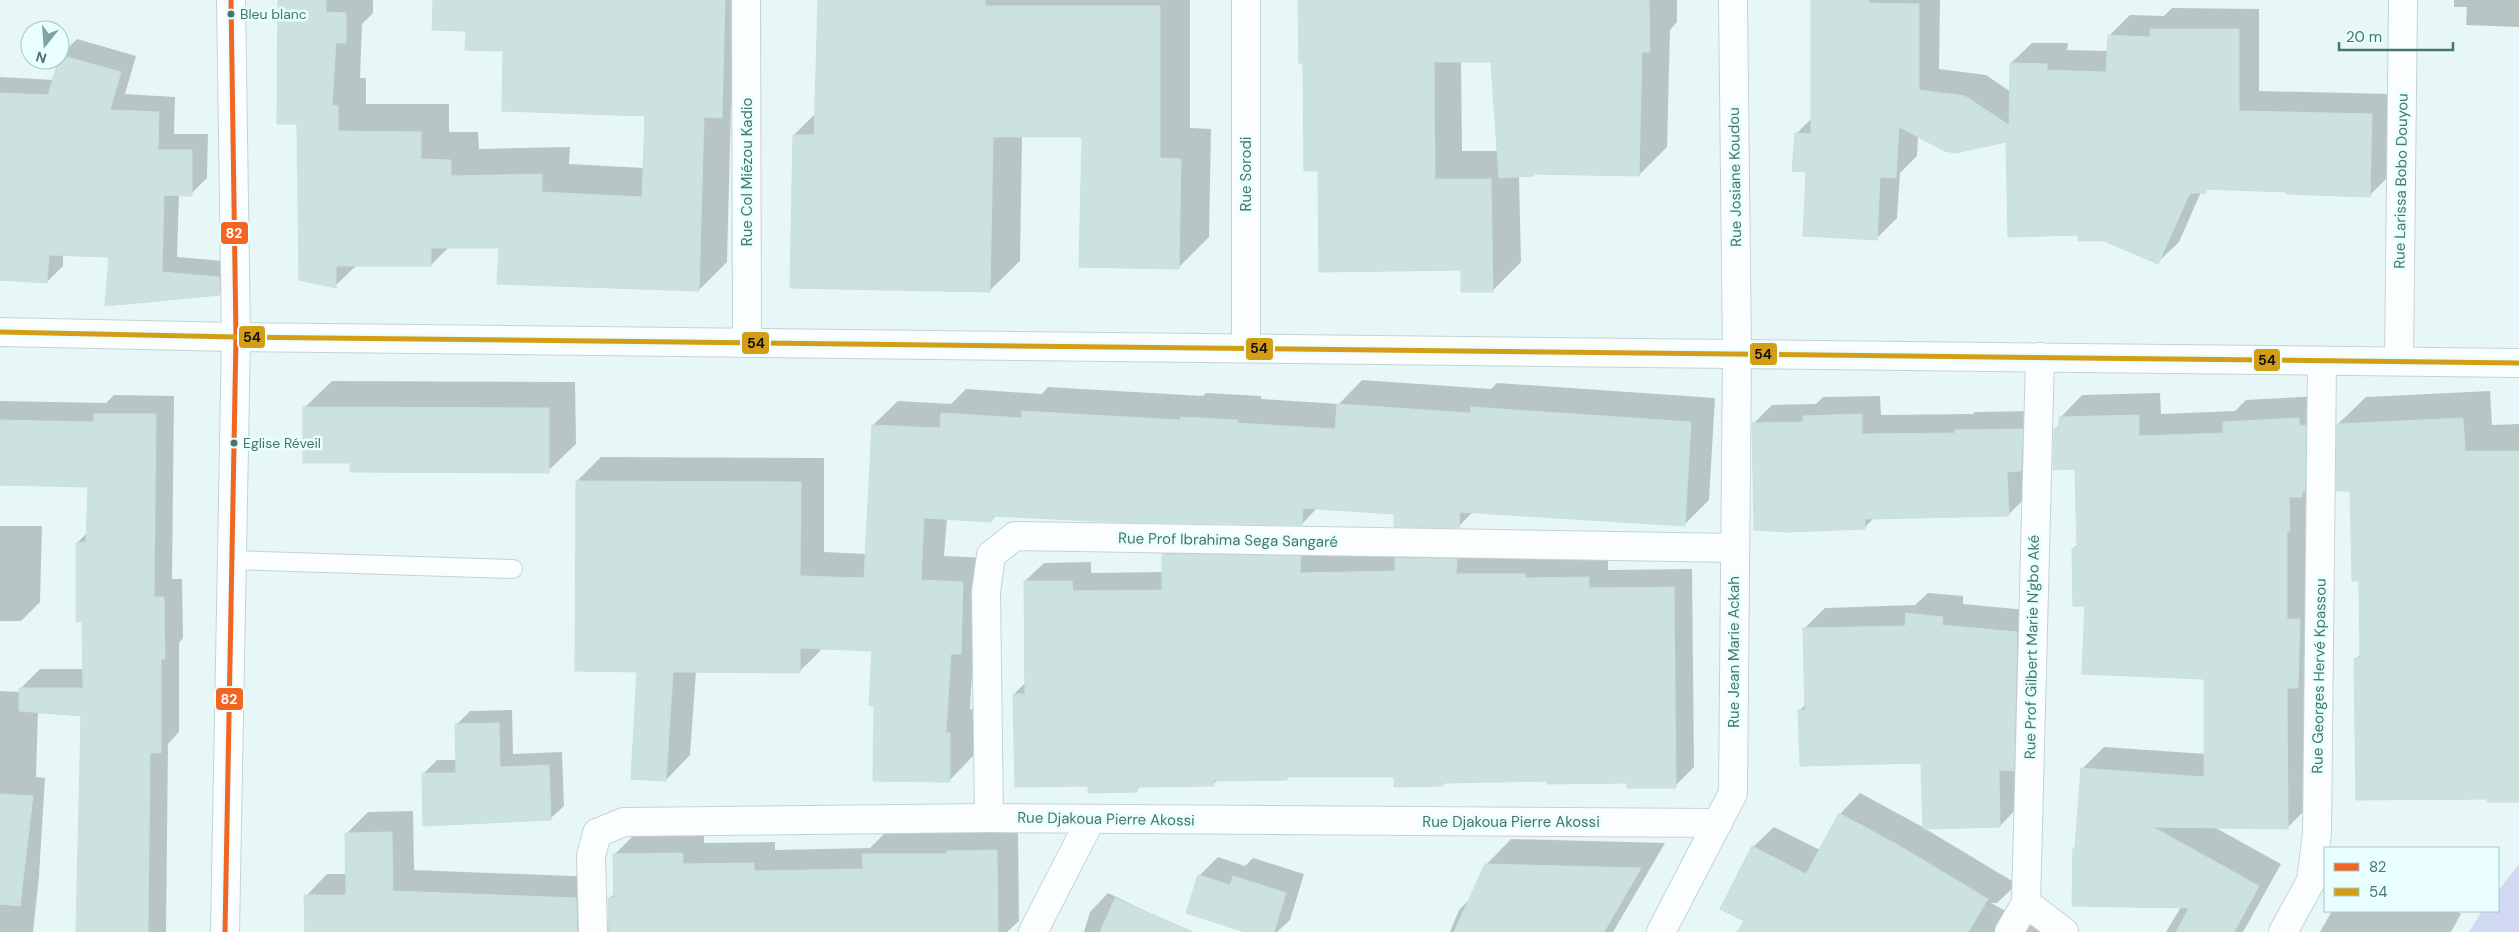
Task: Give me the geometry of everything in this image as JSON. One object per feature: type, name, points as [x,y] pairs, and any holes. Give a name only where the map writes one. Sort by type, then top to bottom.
[{"type":"street","points":[[225,932],[236,337],[232,0]]},
{"type":"street","name":"Rue Col Miézou Kadio","points":[[746,0],[748,343]]},
{"type":"street","name":"Rue Sorodi","points":[[1246,0],[1246,348]]},
{"type":"street","name":"Rue Josiane Koudou","points":[[1733,0],[1737,355]]},
{"type":"street","name":"Rue Larissa Bobo Douyou","points":[[2399,361],[2403,0]]},
{"type":"street","points":[[0,332],[236,337],[2519,363]]},
{"type":"street","name":"Rue Jean Marie Ackah","points":[[1660,932],[1733,793],[1737,355]]},
{"type":"street","name":"Rue Prof Gilbert Marie N'gbo Aké","points":[[2009,932],[2026,903],[2040,357]]},
{"type":"street","name":"Rue Georges Hervé Kpassou","points":[[2283,932],[2311,881],[2317,833],[2322,361]]},
{"type":"street","name":"Rue Prof Ibrahima Sega Sangaré","points":[[989,818],[986,592],[991,555],[1016,536],[1735,548]]},
{"type":"street","name":"Rue Djakoua Pierre Akossi","points":[[593,932],[591,856],[597,833],[624,822],[989,818],[1718,823]]},
{"type":"street","points":[[1033,932],[1091,819]]},
{"type":"street","points":[[2026,903],[2064,932]]},
{"type":"lane","points":[[232,560],[513,569]]},
{"type":"shaded area","points":[[2519,864],[2519,932],[2469,932],[2481,912],[2499,912],[2499,890]]},
{"type":"building","points":[[278,0],[326,0],[326,12],[346,13],[346,43],[336,43],[332,105],[338,106],[338,131],[421,132],[421,159],[451,160],[451,176],[542,174],[542,192],[642,197],[645,116],[502,111],[503,51],[465,50],[466,31],[432,30],[433,0],[725,0],[722,118],[704,117],[699,291],[497,284],[499,248],[431,248],[431,266],[336,266],[336,288],[299,280],[297,124],[277,124]]},
{"type":"building","points":[[818,0],[985,0],[985,6],[1160,6],[1160,158],[1181,159],[1179,269],[1079,267],[1082,137],[993,137],[990,292],[790,288],[793,135],[814,135]]},
{"type":"building","points":[[1298,0],[1649,0],[1650,52],[1642,52],[1639,176],[1533,174],[1534,176],[1499,178],[1491,62],[1434,62],[1435,179],[1491,179],[1493,292],[1461,292],[1461,270],[1319,272],[1318,171],[1304,171],[1303,63],[1299,63]]},
{"type":"building","points":[[1811,0],[1869,0],[1869,3],[1919,4],[1919,90],[1965,96],[2009,125],[2010,63],[2047,64],[2047,70],[2106,72],[2108,35],[2150,37],[2150,29],[2239,29],[2239,111],[2372,114],[2370,197],[2206,189],[2206,193],[2190,193],[2158,264],[2104,241],[2078,241],[2078,235],[2008,237],[2006,142],[1955,153],[1945,151],[1899,127],[1896,178],[1880,177],[1877,240],[1803,236],[1806,172],[1792,171],[1795,133],[1811,134]]},
{"type":"building","points":[[70,58],[121,72],[110,110],[159,112],[158,150],[192,150],[192,196],[164,195],[162,272],[219,277],[220,295],[105,306],[109,257],[49,255],[47,283],[0,280],[0,93],[48,95],[56,70],[70,70]]},
{"type":"building","points":[[1337,404],[1471,413],[1471,407],[1691,422],[1685,526],[1460,512],[1459,528],[1394,527],[1394,514],[1303,508],[1302,525],[1114,522],[992,516],[992,522],[924,518],[921,580],[963,582],[961,654],[951,654],[946,733],[950,733],[950,782],[873,781],[874,706],[869,705],[872,651],[800,648],[800,673],[673,672],[666,781],[631,779],[637,672],[575,671],[576,481],[801,482],[800,576],[864,578],[872,425],[940,428],[941,413],[1022,418],[1022,411],[1180,420],[1181,417],[1238,420],[1237,423],[1335,429]]},
{"type":"building","points":[[303,407],[549,408],[549,473],[350,472],[350,463],[303,463]]},
{"type":"building","points":[[94,414],[156,414],[154,597],[164,597],[165,659],[161,659],[161,753],[150,753],[148,932],[76,932],[81,716],[19,711],[19,688],[83,688],[82,621],[76,622],[76,543],[86,542],[88,487],[0,485],[0,420],[94,422]]},
{"type":"building","points":[[1862,414],[1862,434],[1955,433],[1955,430],[2023,429],[2021,471],[2007,472],[2009,516],[1865,519],[1865,529],[1787,532],[1754,530],[1752,423],[1803,422],[1803,416]]},
{"type":"building","points":[[2139,415],[2139,436],[2223,433],[2223,422],[2299,418],[2300,426],[2306,425],[2305,491],[2302,491],[2302,497],[2289,497],[2290,531],[2287,531],[2287,619],[2300,619],[2298,688],[2287,688],[2288,829],[2153,827],[2259,886],[2234,932],[2176,932],[2189,908],[2072,906],[2073,848],[2075,848],[2081,768],[2204,777],[2204,679],[2082,674],[2085,606],[2073,606],[2072,548],[2077,548],[2075,469],[2053,470],[2054,429],[2059,428],[2059,417]]},
{"type":"building","points":[[2463,418],[2465,451],[2519,451],[2519,802],[2487,802],[2487,799],[2356,800],[2354,658],[2360,658],[2359,581],[2352,581],[2350,491],[2336,491],[2337,424]]},
{"type":"building","points":[[1162,554],[1301,556],[1300,573],[1395,571],[1395,558],[1457,559],[1456,574],[1525,574],[1525,578],[1589,577],[1589,588],[1674,587],[1676,788],[1627,788],[1627,783],[1547,784],[1547,781],[1443,783],[1443,786],[1394,787],[1394,777],[1287,777],[1287,780],[1213,781],[1214,786],[1137,787],[1137,792],[1088,793],[1088,786],[1015,787],[1013,694],[1025,694],[1024,581],[1072,581],[1073,591],[1162,590]]},
{"type":"building","points":[[1906,613],[1943,617],[1942,625],[2017,632],[2014,771],[1999,770],[2000,827],[1923,829],[1921,763],[1800,766],[1798,710],[1805,710],[1803,628],[1905,626]]},
{"type":"building","points":[[499,723],[500,767],[549,765],[551,820],[423,826],[422,773],[456,773],[455,724]]},
{"type":"building","points":[[0,794],[33,796],[20,906],[0,904]]},
{"type":"building","points":[[1839,813],[1898,845],[1988,899],[1968,932],[1737,932],[1744,921],[1720,909],[1752,846],[1806,874]]},
{"type":"building","points":[[392,832],[393,891],[576,898],[577,932],[305,932],[304,895],[346,895],[345,833]]},
{"type":"building","points":[[997,850],[998,932],[609,932],[608,898],[614,898],[613,854],[683,853],[683,864],[754,863],[754,871],[863,869],[862,854],[947,854],[947,851]]},
{"type":"building","points":[[1485,864],[1641,868],[1604,932],[1454,932]]},
{"type":"building","points":[[1198,875],[1230,885],[1233,876],[1286,893],[1274,932],[1245,932],[1186,913]]},
{"type":"building","points":[[1115,898],[1193,932],[1100,932]]},
{"type":"transit line","name":"82","points":[[225,932],[236,337],[231,0]]},
{"type":"transit line","name":"54","points":[[0,332],[236,337],[2519,363]]},
{"type":"place","name":"Bleu blanc","points":[[231,14]]},
{"type":"place","name":"Eglise Réveil","points":[[234,443]]}]
